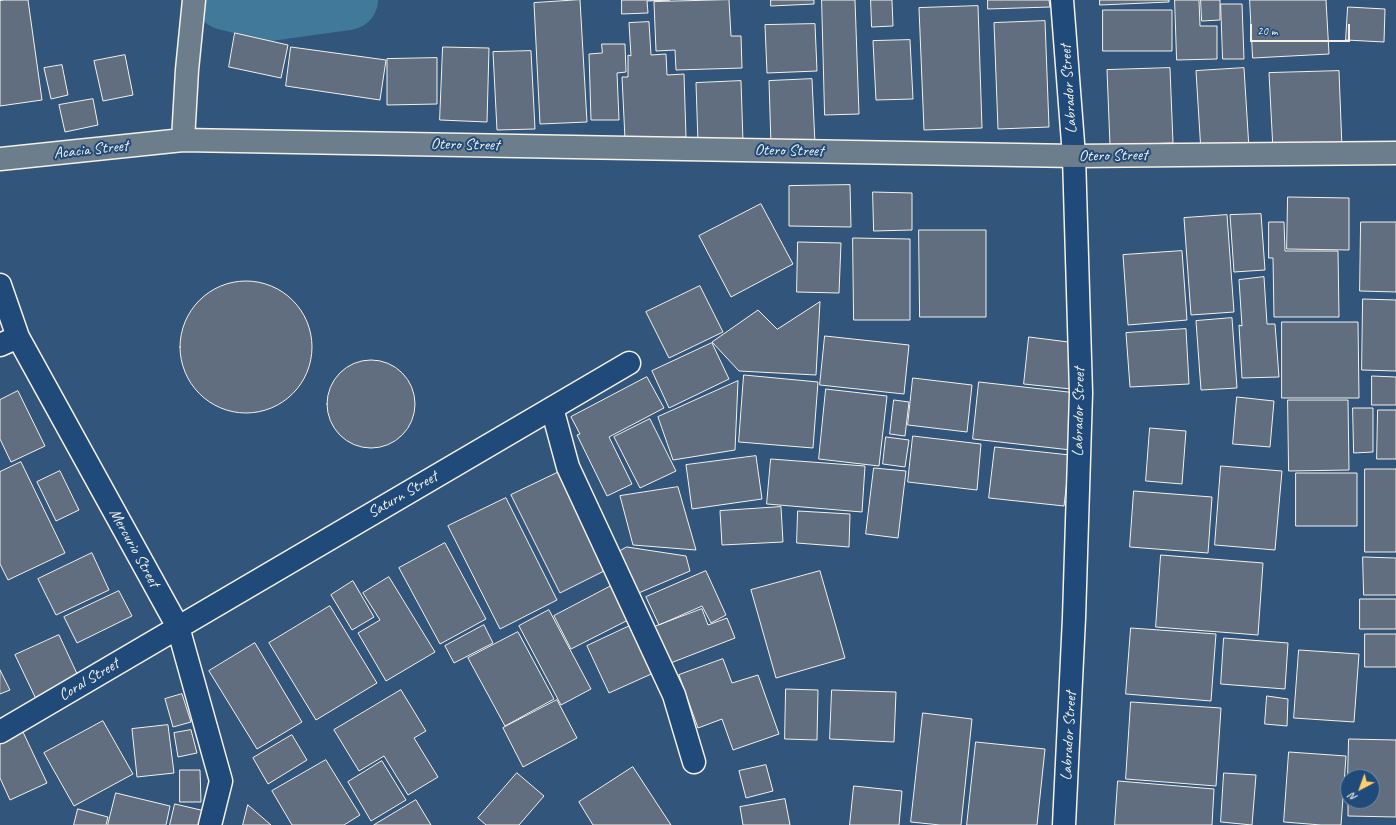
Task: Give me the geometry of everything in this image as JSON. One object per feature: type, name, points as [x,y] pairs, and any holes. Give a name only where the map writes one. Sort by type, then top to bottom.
[{"type":"main road","points":[[183,140],[187,70],[194,0]]},
{"type":"main road","name":"Otero Street","points":[[183,140],[1074,156],[1396,153]]},
{"type":"main road","name":"Acacia Street","points":[[0,159],[183,140]]},
{"type":"street","name":"Labrador Street","points":[[1062,0],[1074,156],[1081,393],[1074,618],[1064,825]]},
{"type":"street","name":"Mercurio Street","points":[[0,285],[9,341],[178,627],[221,781],[210,825]]},
{"type":"street","name":"Saturn Street","points":[[178,627],[629,363]]},
{"type":"street","points":[[552,408],[568,467],[674,695],[694,762]]},
{"type":"street","name":"Coral Street","points":[[0,732],[178,627]]},
{"type":"building","points":[[28,0],[42,100],[0,106],[0,1]]},
{"type":"building","points":[[580,0],[587,122],[540,124],[534,3]]},
{"type":"building","points":[[622,0],[670,0],[647,1],[648,13],[622,14]]},
{"type":"building","points":[[729,0],[731,36],[741,36],[742,68],[676,70],[675,50],[656,51],[654,2]]},
{"type":"building","points":[[771,0],[814,0],[814,4],[771,6]]},
{"type":"building","points":[[822,0],[855,0],[859,114],[825,115]]},
{"type":"building","points":[[871,0],[892,0],[893,26],[872,27]]},
{"type":"building","points":[[988,0],[1049,0],[1050,7],[988,9]]},
{"type":"building","points":[[1100,0],[1169,0],[1169,2],[1100,5]]},
{"type":"building","points":[[1175,0],[1199,0],[1200,26],[1217,26],[1217,59],[1177,60]]},
{"type":"building","points":[[1201,0],[1220,0],[1220,20],[1202,21]]},
{"type":"building","points":[[1250,0],[1326,0],[1329,54],[1253,58]]},
{"type":"building","points":[[1221,4],[1242,4],[1244,59],[1223,59]]},
{"type":"building","points":[[978,6],[982,128],[924,130],[919,8]]},
{"type":"building","points":[[1348,7],[1385,9],[1384,42],[1346,40]]},
{"type":"building","points":[[1103,10],[1172,10],[1172,51],[1103,51]]},
{"type":"building","points":[[1045,21],[1049,127],[998,129],[994,23]]},
{"type":"building","points":[[649,22],[651,55],[666,54],[667,75],[684,74],[686,137],[625,139],[622,77],[628,77],[628,55],[631,56],[629,23]]},
{"type":"building","points":[[815,24],[817,71],[767,73],[765,25]]},
{"type":"building","points":[[235,33],[288,45],[281,78],[229,67]]},
{"type":"building","points":[[910,40],[913,99],[876,100],[873,41]]},
{"type":"building","points":[[602,44],[625,44],[626,72],[617,73],[619,120],[591,120],[589,54],[602,53]]},
{"type":"building","points":[[291,47],[386,60],[380,100],[286,86]]},
{"type":"building","points":[[443,47],[489,48],[487,122],[440,120]]},
{"type":"building","points":[[531,51],[535,129],[497,130],[493,52]]},
{"type":"building","points":[[125,55],[133,95],[103,101],[94,61]]},
{"type":"building","points":[[437,58],[437,104],[387,105],[387,59]]},
{"type":"building","points":[[62,65],[68,95],[51,99],[44,68]]},
{"type":"building","points":[[1170,68],[1173,143],[1110,145],[1107,70]]},
{"type":"building","points":[[1244,68],[1249,149],[1201,152],[1196,71]]},
{"type":"building","points":[[1339,71],[1342,148],[1273,150],[1269,73]]},
{"type":"building","points":[[812,79],[815,144],[771,145],[769,81]]},
{"type":"building","points":[[741,81],[743,142],[698,143],[696,83]]},
{"type":"building","points":[[93,99],[98,125],[65,132],[59,105]]},
{"type":"building","points":[[850,185],[851,227],[789,226],[789,186]]},
{"type":"building","points":[[873,192],[912,193],[912,230],[874,231]]},
{"type":"building","points":[[1288,197],[1349,198],[1349,250],[1287,249]]},
{"type":"building","points":[[761,204],[793,264],[731,297],[699,236]]},
{"type":"building","points":[[1261,214],[1265,270],[1234,272],[1230,215]]},
{"type":"building","points":[[1227,215],[1234,312],[1191,315],[1184,218]]},
{"type":"building","points":[[1269,222],[1284,222],[1285,251],[1338,251],[1339,317],[1274,317],[1273,258],[1269,258]]},
{"type":"building","points":[[1361,222],[1396,222],[1396,292],[1360,291]]},
{"type":"building","points":[[919,230],[986,230],[986,317],[920,317]]},
{"type":"building","points":[[853,238],[910,239],[910,320],[854,320]]},
{"type":"building","points":[[798,242],[841,243],[839,293],[797,292]]},
{"type":"building","points":[[1182,251],[1187,320],[1128,325],[1123,255]]},
{"type":"building","points":[[1264,277],[1267,324],[1275,324],[1279,377],[1242,378],[1239,325],[1242,326],[1239,280]]},
{"type":"building","points":[[246,281],[271,286],[288,296],[297,305],[307,322],[312,347],[307,372],[297,389],[288,398],[271,408],[246,413],[221,408],[204,398],[195,389],[185,372],[180,347],[185,322],[195,305],[204,296],[221,286]]},
{"type":"building","points":[[700,286],[723,332],[669,358],[646,312]]},
{"type":"building","points":[[1363,299],[1396,300],[1396,371],[1362,370]]},
{"type":"building","points":[[820,302],[816,375],[739,371],[712,342],[758,310],[777,329]]},
{"type":"building","points":[[1232,318],[1237,388],[1201,390],[1196,321]]},
{"type":"building","points":[[1282,322],[1358,322],[1359,398],[1282,398]]},
{"type":"building","points":[[1186,329],[1189,384],[1130,387],[1126,333]]},
{"type":"building","points":[[825,336],[909,345],[904,394],[820,385]]},
{"type":"building","points":[[1029,337],[1076,343],[1071,389],[1024,384]]},
{"type":"building","points":[[712,343],[729,379],[669,408],[652,371]]},
{"type":"building","points":[[371,360],[388,363],[396,367],[408,379],[412,387],[415,404],[412,421],[408,429],[396,441],[388,445],[371,448],[354,445],[346,441],[334,429],[330,421],[327,404],[330,387],[334,379],[346,367],[354,363]]},
{"type":"building","points":[[744,375],[818,382],[813,448],[739,442]]},
{"type":"building","points":[[1372,376],[1396,377],[1396,405],[1372,405]]},
{"type":"building","points":[[647,377],[664,408],[609,437],[632,484],[607,496],[577,435],[580,434],[571,417]]},
{"type":"building","points":[[913,378],[972,385],[967,432],[908,425]]},
{"type":"building","points":[[738,381],[735,450],[673,460],[658,417]]},
{"type":"building","points":[[979,382],[1077,393],[1071,450],[973,439]]},
{"type":"building","points":[[826,389],[887,396],[879,466],[819,459]]},
{"type":"building","points":[[18,391],[45,446],[11,462],[0,439],[0,400]]},
{"type":"building","points":[[1237,397],[1274,401],[1270,447],[1233,444]]},
{"type":"building","points":[[894,400],[909,402],[905,436],[890,434]]},
{"type":"building","points":[[1288,400],[1348,400],[1349,470],[1289,471]]},
{"type":"building","points":[[1353,408],[1373,408],[1373,452],[1354,453]]},
{"type":"building","points":[[1378,410],[1396,410],[1396,459],[1377,459]]},
{"type":"building","points":[[650,419],[676,471],[640,488],[614,437]]},
{"type":"building","points":[[1150,428],[1186,431],[1182,484],[1146,481]]},
{"type":"building","points":[[913,436],[981,444],[977,490],[908,482]]},
{"type":"building","points":[[886,437],[909,440],[905,467],[883,464]]},
{"type":"building","points":[[995,447],[1070,455],[1064,506],[989,498]]},
{"type":"building","points":[[756,456],[762,499],[692,509],[686,465]]},
{"type":"building","points":[[771,459],[865,466],[862,512],[767,504]]},
{"type":"building","points":[[21,462],[65,553],[8,580],[0,564],[0,472]]},
{"type":"building","points":[[1221,466],[1282,471],[1275,550],[1215,545]]},
{"type":"building","points":[[874,468],[906,471],[898,538],[866,534]]},
{"type":"building","points":[[1365,469],[1396,469],[1396,552],[1365,552]]},
{"type":"building","points":[[60,471],[79,510],[56,521],[37,482]]},
{"type":"building","points":[[559,472],[608,569],[560,593],[511,495]]},
{"type":"building","points":[[1296,473],[1357,473],[1357,526],[1296,526]]},
{"type":"building","points":[[678,487],[696,550],[633,545],[620,496]]},
{"type":"building","points":[[1134,491],[1212,497],[1208,553],[1130,547]]},
{"type":"building","points":[[506,498],[557,600],[500,629],[448,526]]},
{"type":"building","points":[[781,507],[783,542],[722,545],[720,511]]},
{"type":"building","points":[[798,511],[850,514],[849,547],[797,543]]},
{"type":"building","points":[[445,543],[486,619],[440,644],[399,568]]},
{"type":"building","points":[[627,547],[686,556],[690,571],[634,595],[613,555]]},
{"type":"building","points":[[92,553],[109,590],[56,615],[38,579]]},
{"type":"building","points":[[1161,555],[1263,563],[1258,635],[1156,627]]},
{"type":"building","points":[[1363,557],[1396,558],[1396,595],[1364,595]]},
{"type":"building","points":[[706,571],[726,615],[711,623],[702,606],[659,625],[646,597]]},
{"type":"building","points":[[820,571],[845,658],[776,678],[751,590]]},
{"type":"building","points":[[389,577],[435,652],[386,681],[358,633],[380,620],[363,593]]},
{"type":"building","points":[[353,581],[374,617],[352,630],[331,595]]},
{"type":"building","points":[[613,585],[630,619],[571,649],[554,616]]},
{"type":"building","points":[[119,591],[132,616],[77,643],[64,617]]},
{"type":"building","points":[[1360,599],[1396,599],[1396,629],[1360,629]]},
{"type":"building","points":[[330,606],[377,683],[316,720],[269,643]]},
{"type":"building","points":[[702,609],[708,625],[727,618],[735,638],[668,664],[654,627]]},
{"type":"building","points":[[549,610],[591,689],[561,705],[519,626]]},
{"type":"building","points":[[636,623],[658,671],[609,693],[587,646]]},
{"type":"building","points":[[484,625],[493,643],[454,663],[445,646]]},
{"type":"building","points":[[1131,628],[1216,634],[1211,701],[1126,694]]},
{"type":"building","points":[[518,632],[554,699],[505,726],[468,658]]},
{"type":"building","points":[[1365,634],[1396,634],[1396,667],[1365,667]]},
{"type":"building","points":[[59,635],[79,678],[36,699],[15,655]]},
{"type":"building","points":[[1224,638],[1288,643],[1285,689],[1221,684]]},
{"type":"building","points":[[255,643],[302,722],[257,749],[209,671]]},
{"type":"building","points":[[1299,650],[1359,654],[1354,722],[1294,718]]},
{"type":"building","points":[[723,659],[732,683],[758,675],[779,734],[733,750],[722,719],[698,728],[679,675]]},
{"type":"building","points":[[0,670],[10,690],[0,694]]},
{"type":"building","points":[[786,689],[818,690],[817,740],[785,739]]},
{"type":"building","points":[[401,690],[426,731],[414,738],[438,777],[408,795],[384,756],[359,771],[334,730]]},
{"type":"building","points":[[832,690],[896,692],[894,742],[830,739]]},
{"type":"building","points":[[182,694],[191,722],[173,727],[165,699]]},
{"type":"building","points":[[1267,696],[1288,699],[1287,726],[1265,724]]},
{"type":"building","points":[[557,700],[577,738],[523,767],[503,728]]},
{"type":"building","points":[[1131,702],[1221,708],[1216,786],[1126,779]]},
{"type":"building","points":[[923,713],[972,719],[961,825],[940,825],[911,822]]},
{"type":"building","points":[[103,721],[133,774],[74,806],[44,753]]},
{"type":"building","points":[[168,725],[174,773],[137,777],[132,729]]},
{"type":"building","points":[[191,730],[197,753],[178,757],[174,733]]},
{"type":"building","points":[[23,732],[47,783],[10,800],[0,778],[0,743]]},
{"type":"building","points":[[292,735],[307,760],[268,784],[253,758]]},
{"type":"building","points":[[1349,739],[1396,740],[1396,817],[1348,816],[1348,809],[1380,809],[1380,769],[1348,769]]},
{"type":"building","points":[[976,742],[1045,749],[1037,825],[967,825]]},
{"type":"building","points":[[1289,752],[1346,756],[1345,769],[1340,769],[1340,809],[1342,809],[1341,825],[1284,822]]},
{"type":"building","points":[[326,760],[360,815],[344,825],[292,825],[272,791]]},
{"type":"building","points":[[382,761],[406,800],[371,821],[348,782]]},
{"type":"building","points":[[766,765],[773,791],[746,798],[739,771]]},
{"type":"building","points":[[633,767],[671,825],[593,825],[579,802]]},
{"type":"building","points":[[180,770],[200,770],[201,802],[180,802]]},
{"type":"building","points":[[517,773],[544,796],[519,825],[486,825],[478,818]]},
{"type":"building","points":[[1224,773],[1256,775],[1252,825],[1221,822]]},
{"type":"building","points":[[1118,781],[1214,789],[1212,825],[1115,825]]},
{"type":"building","points":[[854,786],[902,791],[899,825],[850,825]]},
{"type":"building","points":[[116,793],[170,806],[166,825],[108,825]]},
{"type":"building","points":[[785,799],[790,825],[743,825],[740,807]]},
{"type":"building","points":[[416,800],[431,825],[374,825]]},
{"type":"building","points":[[175,804],[205,811],[202,825],[170,825]]},
{"type":"building","points":[[248,805],[271,825],[243,825]]},
{"type":"building","points":[[78,809],[108,817],[106,825],[74,825]]},
{"type":"waterway","points":[[225,0],[269,11],[348,0]]}]
